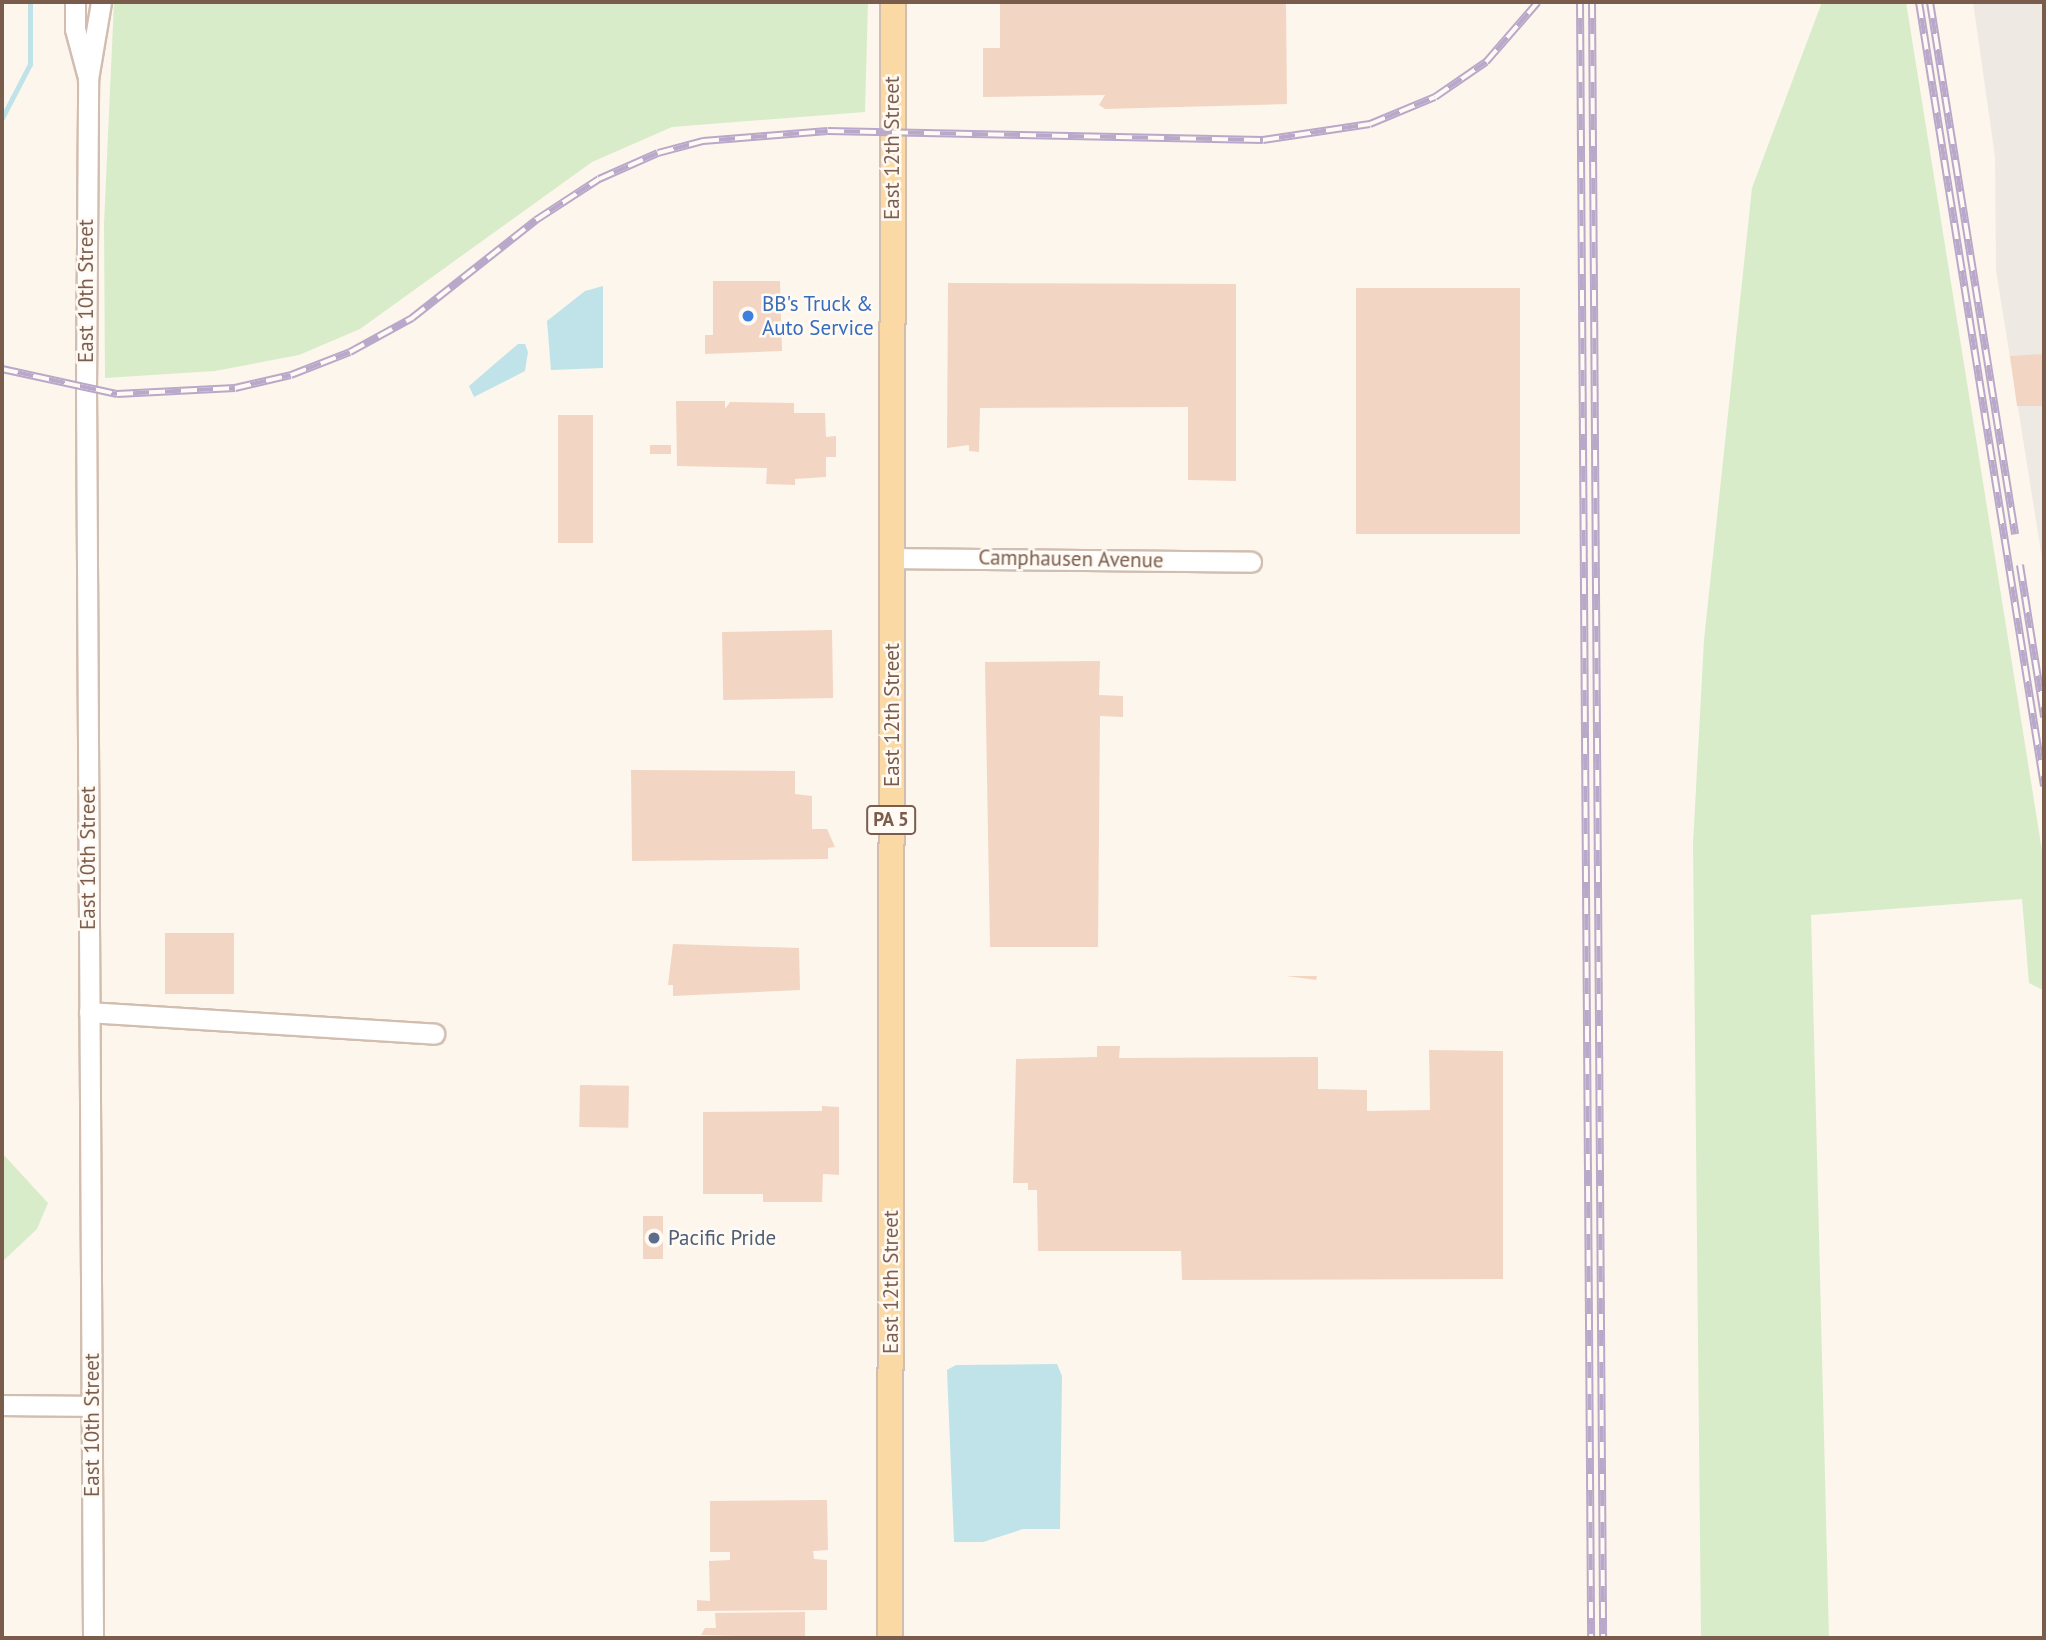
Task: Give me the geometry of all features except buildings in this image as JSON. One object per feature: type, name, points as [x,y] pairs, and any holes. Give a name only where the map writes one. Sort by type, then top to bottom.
[{"type":"main road","name":"East 12th Street","points":[[890,1638],[893,2]]},
{"type":"street","name":"East 10th Street","points":[[75,2],[75,29],[88,79]]},
{"type":"street","name":"East 10th Street","points":[[93,1638],[88,79],[101,2]]},
{"type":"street","name":"Camphausen Avenue","points":[[892,558],[1251,562]]},
{"type":"street","points":[[89,1012],[435,1034]]},
{"type":"street","points":[[2,1405],[91,1406]]},
{"type":"shaded area","points":[[1973,2],[2044,2],[2044,571],[1996,270],[1995,157]]},
{"type":"green space","points":[[114,2],[868,2],[865,112],[672,127],[592,162],[360,329],[299,355],[215,371],[105,378],[104,224]]},
{"type":"green space","points":[[1822,2],[1906,2],[2044,863],[2044,1025],[2043,990],[2029,983],[2022,899],[1811,915],[1829,1638],[1701,1638],[1693,844],[1704,640],[1752,188]]},
{"type":"green space","points":[[2,1153],[48,1203],[37,1229],[2,1262]]},
{"type":"water","points":[[603,286],[603,368],[551,370],[547,321],[585,291]]},
{"type":"water","points":[[518,344],[525,344],[528,352],[525,371],[474,397],[469,386]]},
{"type":"water","points":[[1057,1364],[1062,1376],[1060,1529],[1023,1529],[983,1542],[954,1542],[947,1370],[956,1365]]},
{"type":"waterway","points":[[2,118],[30,64],[30,2]]},
{"type":"railway","points":[[2,369],[117,394],[235,388],[291,375],[350,352],[412,318],[536,220],[599,179],[658,153],[703,141],[828,131],[1263,140],[1370,124],[1435,97],[1486,62],[1538,2]]},
{"type":"railway","points":[[1580,2],[1591,1638]]},
{"type":"railway","points":[[1592,2],[1603,1638]]},
{"type":"railway","points":[[1919,2],[2044,786]]},
{"type":"railway","points":[[1930,2],[2015,534]]},
{"type":"railway","points":[[2020,565],[2044,717]]},
{"type":"place","name":"BB's Truck & Auto Service","points":[[748,316]]},
{"type":"place","name":"Pacific Pride","points":[[654,1238]]}]
